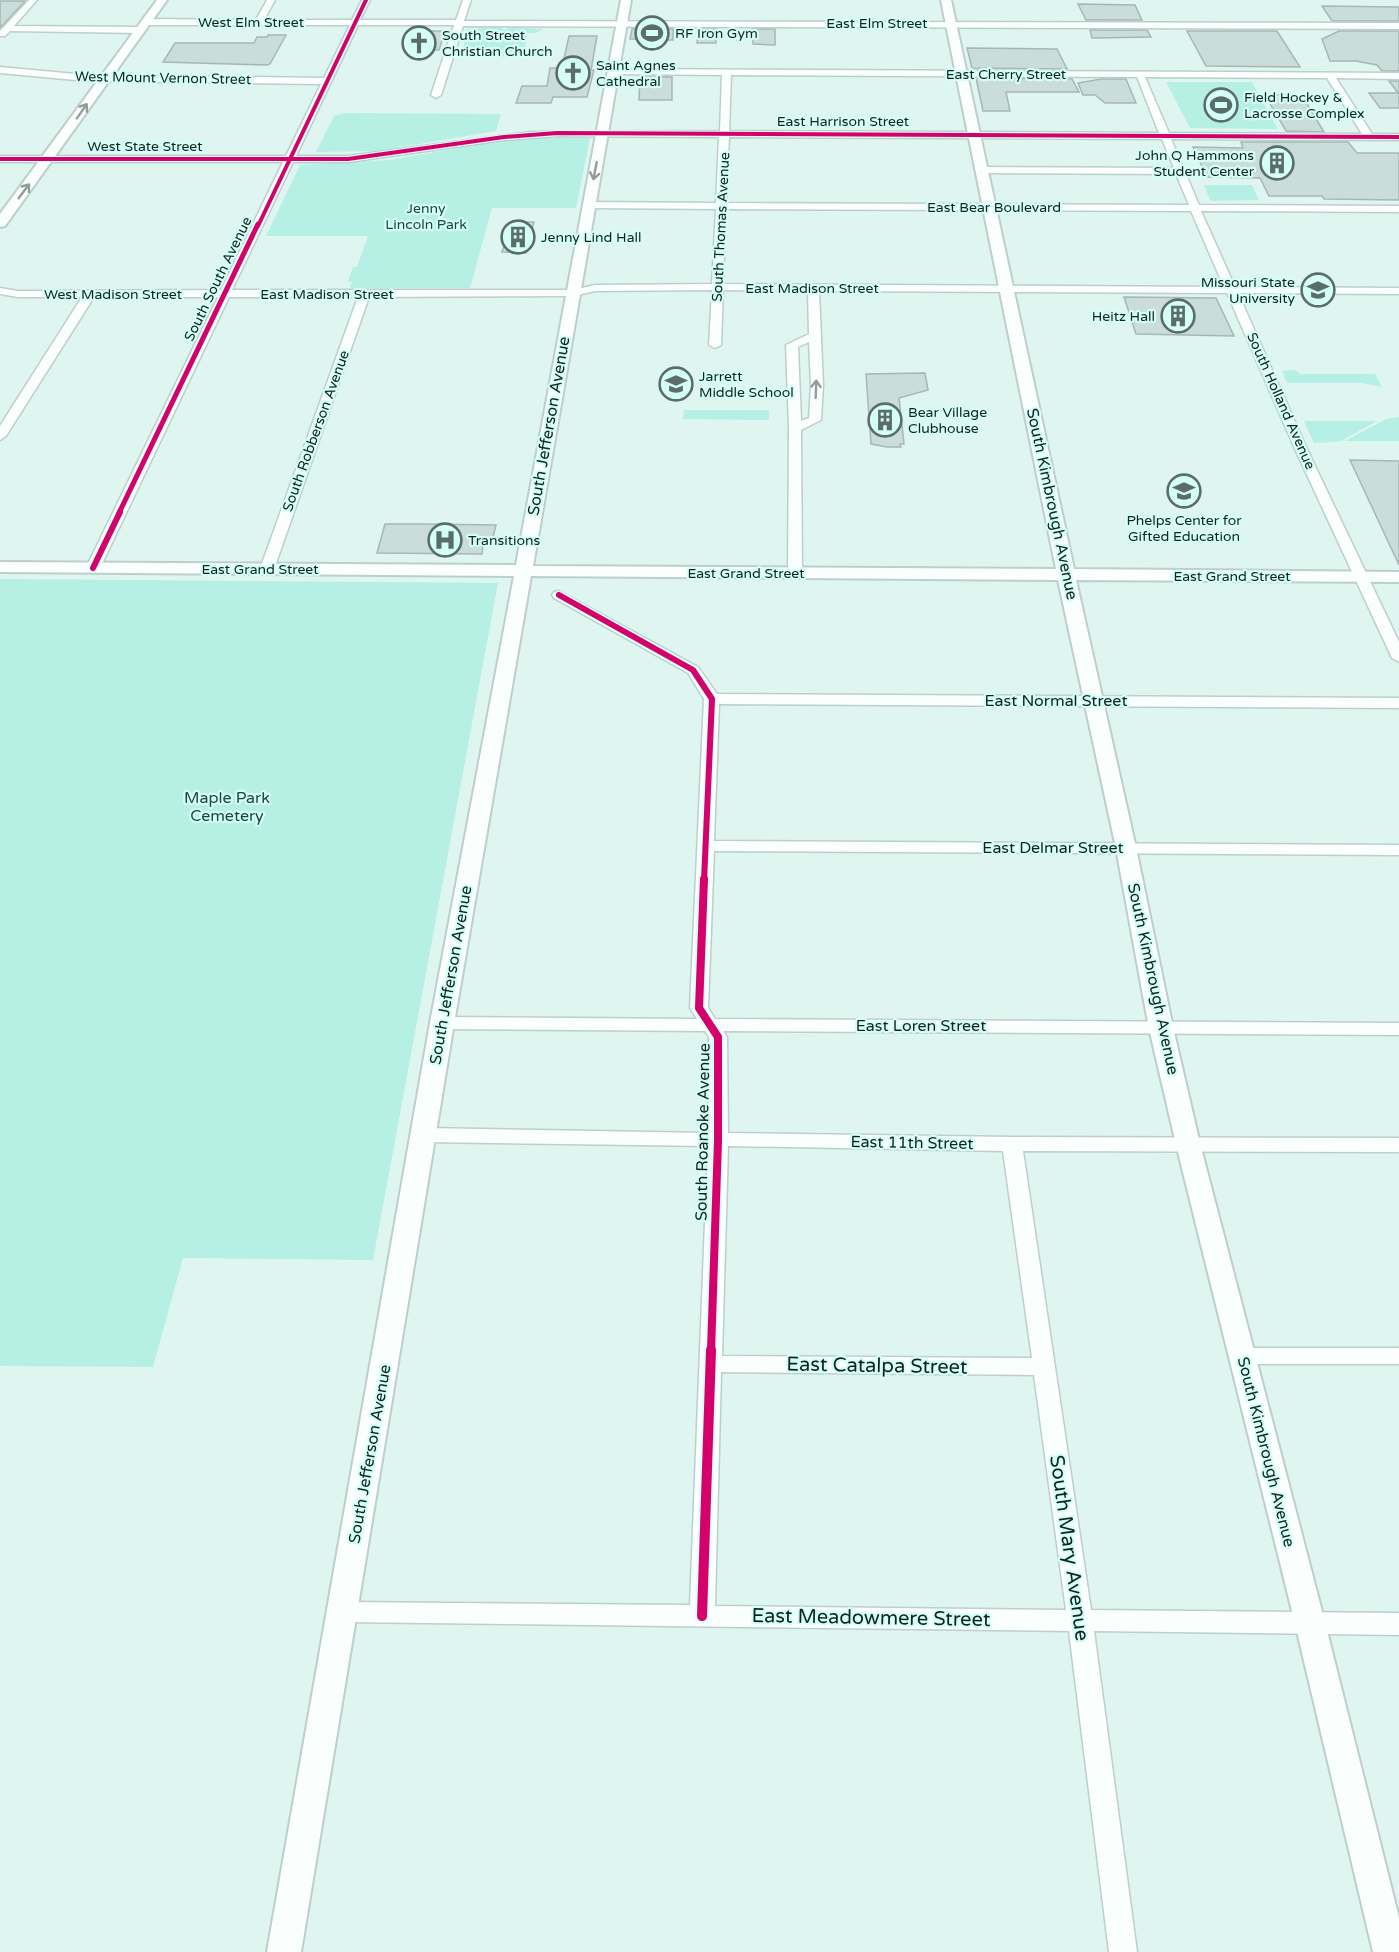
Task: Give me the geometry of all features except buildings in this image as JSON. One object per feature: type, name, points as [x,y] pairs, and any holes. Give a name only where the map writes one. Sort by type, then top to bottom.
[{"type":"main road","points":[[0,223],[162,0]]},
{"type":"main road","name":"South Jefferson Avenue","points":[[284,1952],[442,1023],[626,0]]},
{"type":"main road","name":"South Kimbrough Avenue","points":[[946,0],[1066,575],[1126,848],[1161,1028],[1188,1144],[1391,1939]]},
{"type":"main road","name":"East Grand Street","points":[[0,567],[1399,577]]},
{"type":"street","points":[[0,37],[33,0]]},
{"type":"street","points":[[259,22],[272,0]]},
{"type":"street","name":"South South Avenue","points":[[93,568],[366,0]]},
{"type":"street","points":[[436,95],[466,0]]},
{"type":"street","name":"West Elm Street","points":[[7,28],[355,22]]},
{"type":"street","name":"East Elm Street","points":[[355,22],[1399,26]]},
{"type":"street","name":"West Mount Vernon Street","points":[[0,70],[105,79],[327,81]]},
{"type":"street","name":"East Cherry Street","points":[[613,72],[1399,76]]},
{"type":"street","name":"South Thomas Avenue","points":[[715,345],[727,73]]},
{"type":"street","name":"South Holland Avenue","points":[[1140,75],[1195,208],[1301,449],[1399,658]]},
{"type":"street","points":[[1329,75],[1369,137]]},
{"type":"street","name":"East Harrison Street","points":[[289,160],[348,159],[389,155],[522,134],[1399,137]]},
{"type":"street","name":"West State Street","points":[[0,159],[289,160]]},
{"type":"street","points":[[982,170],[1180,171]]},
{"type":"street","name":"East Bear Boulevard","points":[[589,205],[1399,209]]},
{"type":"street","name":"East Madison Street","points":[[226,294],[573,293],[595,288],[718,287],[1399,291]]},
{"type":"street","points":[[795,428],[814,420],[817,386],[813,288]]},
{"type":"street","name":"West Madison Street","points":[[0,292],[18,294],[226,294]]},
{"type":"street","name":"South Robberson Avenue","points":[[267,569],[365,293]]},
{"type":"street","points":[[0,436],[90,294]]},
{"type":"street","points":[[795,574],[795,428],[792,345],[797,341],[815,336]]},
{"type":"street","points":[[559,596],[693,670],[712,699]]},
{"type":"street","name":"East Normal Street","points":[[712,699],[1399,703]]},
{"type":"street","name":"South Roanoke Avenue","points":[[702,1616],[718,1140],[718,1035],[699,1008],[712,699]]},
{"type":"street","name":"East Delmar Street","points":[[707,846],[1399,850]]},
{"type":"street","name":"East Loren Street","points":[[442,1023],[1399,1029]]},
{"type":"street","name":"East 11th Street","points":[[424,1134],[1012,1144],[1399,1145]]},
{"type":"street","name":"South Mary Avenue","points":[[1012,1144],[1080,1620],[1123,1952]]},
{"type":"street","points":[[1242,1356],[1399,1356]]},
{"type":"street","name":"East Catalpa Street","points":[[712,1364],[1043,1367]]},
{"type":"street","name":"East Meadowmere Street","points":[[343,1612],[1399,1624]]},
{"type":"green space","points":[[496,27],[507,30],[508,27],[543,29],[535,33],[521,33],[527,38],[524,54],[520,56],[472,57],[462,54],[467,29]]},
{"type":"green space","name":"Field Hockey & Lacrosse Complex","points":[[1166,82],[1252,82],[1278,129],[1190,128]]},
{"type":"green space","points":[[346,113],[501,114],[496,131],[378,151],[316,152],[334,116]]},
{"type":"green space","name":"Jenny Lincoln Park","points":[[590,138],[576,208],[492,208],[470,288],[350,288],[352,282],[348,281],[353,267],[357,267],[368,236],[266,236],[300,165],[389,160],[499,141]]},
{"type":"green space","points":[[1204,185],[1252,185],[1259,200],[1213,201],[1210,200]]},
{"type":"green space","points":[[1296,370],[1300,374],[1375,374],[1382,387],[1362,383],[1287,383],[1282,371]]},
{"type":"green space","points":[[684,410],[769,410],[769,420],[683,419]]},
{"type":"green space","points":[[1399,417],[1399,441],[1345,441],[1386,419]]},
{"type":"green space","points":[[1304,421],[1377,421],[1341,441],[1314,443]]},
{"type":"green space","name":"Maple Park Cemetery","points":[[0,579],[498,583],[373,1260],[183,1258],[153,1367],[0,1366]]},
{"type":"cycle path","points":[[93,568],[366,0]]},
{"type":"cycle path","points":[[0,159],[348,159],[504,137],[557,133],[1399,137]]},
{"type":"cycle path","points":[[559,595],[693,670],[712,699],[699,1008],[718,1037],[718,1141],[702,1616]]},
{"type":"place","name":"RF Iron Gym","points":[[652,33]]},
{"type":"place","name":"South Street Christian Church","points":[[419,43]]},
{"type":"place","name":"Saint Agnes Cathedral","points":[[573,73]]},
{"type":"place","name":"Field Hockey & Lacrosse Complex","points":[[1221,105]]},
{"type":"place","name":"John Q Hammons Student Center","points":[[1277,163]]},
{"type":"place","name":"Jenny Lind Hall","points":[[518,237]]},
{"type":"place","name":"Missouri State University","points":[[1318,290]]},
{"type":"place","name":"Heitz Hall","points":[[1178,316]]},
{"type":"place","name":"Jarrett Middle School","points":[[676,384]]},
{"type":"place","name":"Bear Village Clubhouse","points":[[885,420]]},
{"type":"place","name":"Phelps Center for Gifted Education","points":[[1184,491]]},
{"type":"place","name":"Transitions","points":[[445,540]]}]
